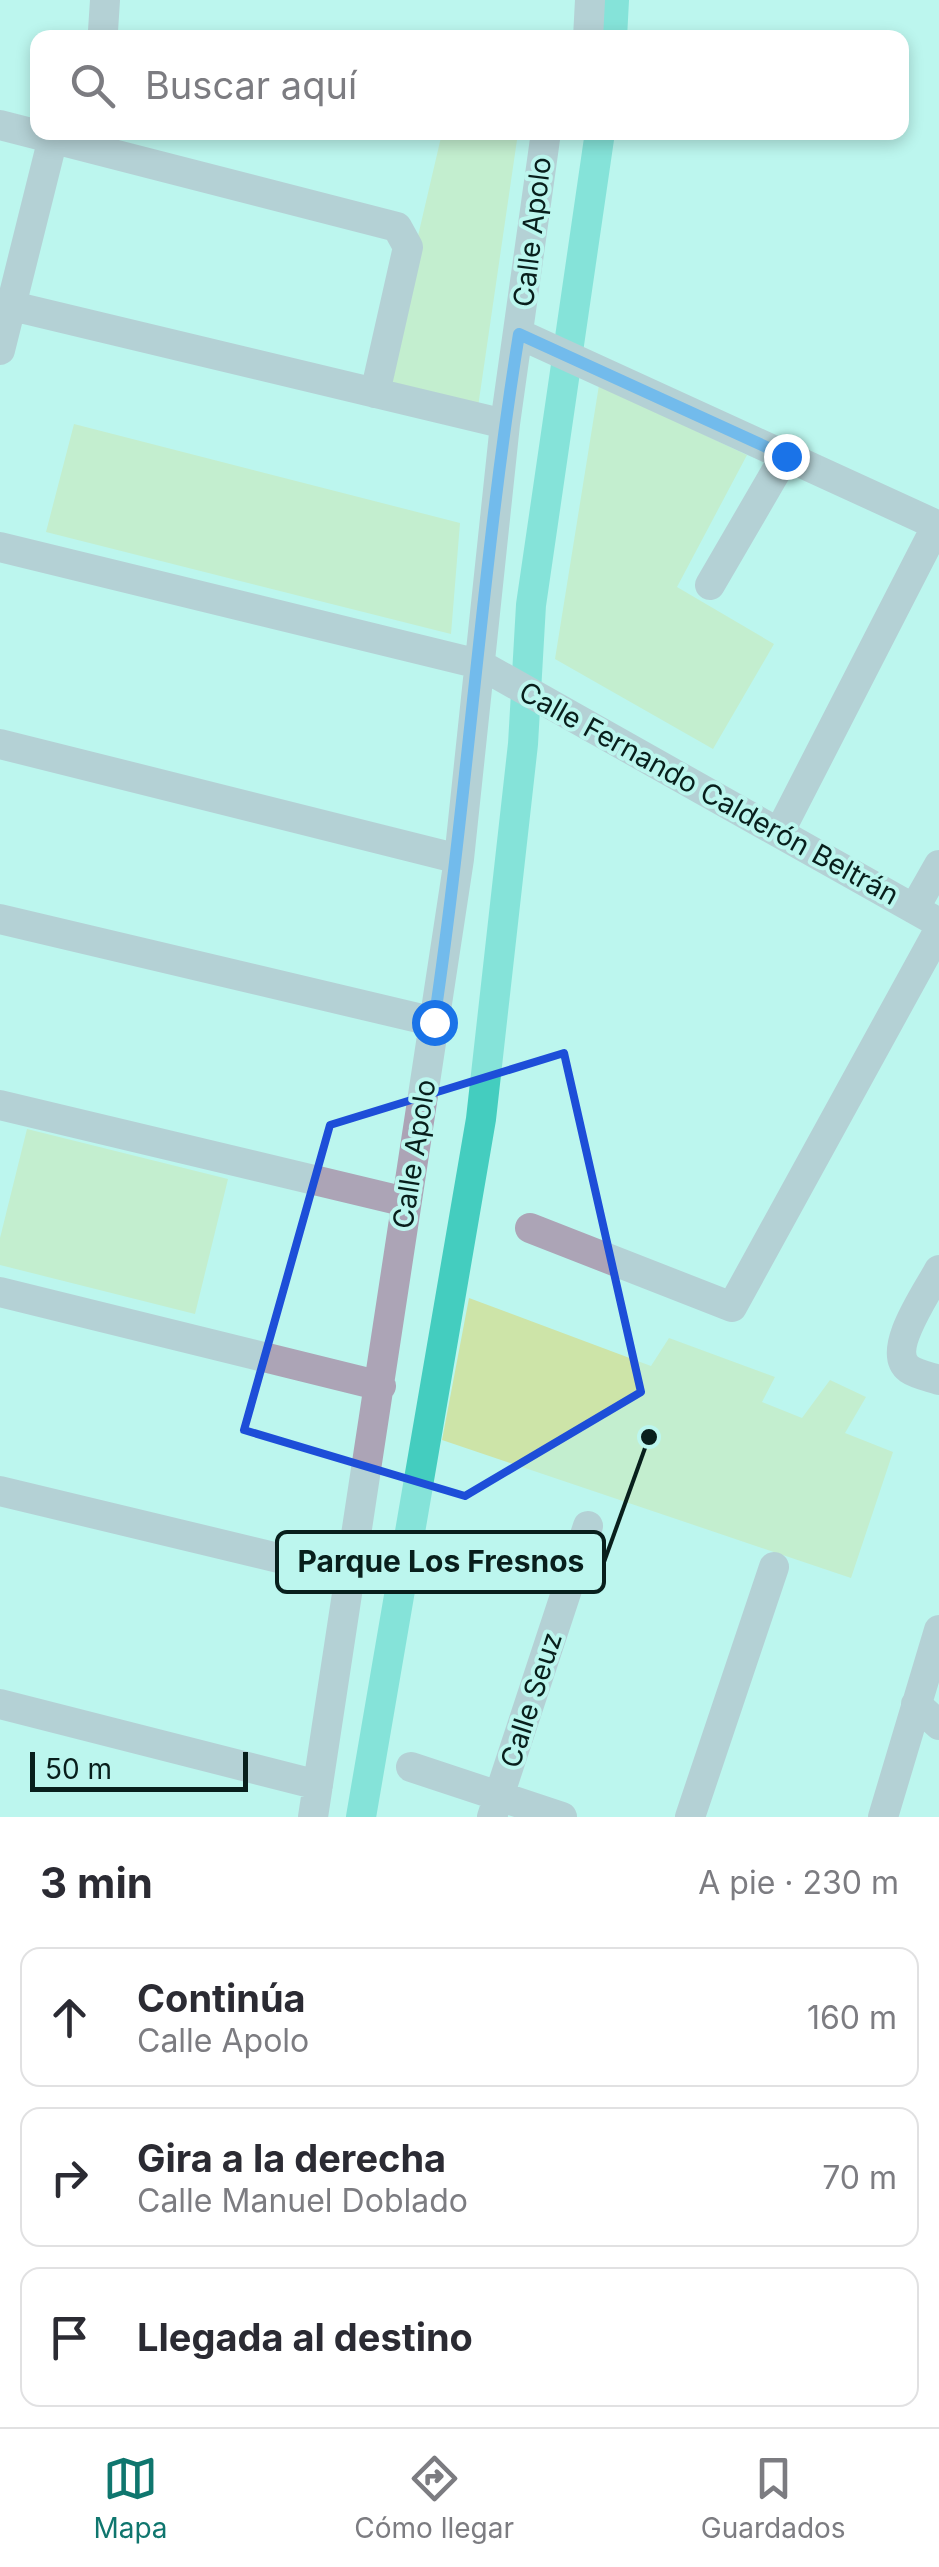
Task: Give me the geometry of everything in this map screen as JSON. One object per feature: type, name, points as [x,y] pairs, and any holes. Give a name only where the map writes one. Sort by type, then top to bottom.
[{"type":"street","points":[[103,30],[105,0]]},
{"type":"street","points":[[588,30],[590,0]]},
{"type":"street","points":[[0,125],[30,132]]},
{"type":"street","points":[[0,350],[6,304],[52,140]]},
{"type":"street","points":[[61,140],[397,227],[408,247],[376,393]]},
{"type":"street","name":"Calle Apolo","points":[[313,1817],[353,1576],[459,859],[493,671],[505,424],[545,140]]},
{"type":"street","points":[[6,304],[505,424]]},
{"type":"street","points":[[519,334],[938,526],[779,833]]},
{"type":"street","points":[[710,586],[786,456]]},
{"type":"street","name":"Calle Fernando Calderón Beltrán","points":[[0,547],[493,671],[931,920]]},
{"type":"street","points":[[0,744],[459,859]]},
{"type":"street","points":[[530,1228],[732,1307],[931,920],[939,865]]},
{"type":"street","points":[[0,919],[434,1022]]},
{"type":"street","points":[[0,1105],[406,1202]]},
{"type":"street","points":[[939,1270],[901,1342],[900,1358],[909,1369],[939,1380]]},
{"type":"street","points":[[0,1292],[381,1386]]},
{"type":"street","points":[[0,1491],[353,1576]]},
{"type":"street","name":"Calle Seuz","points":[[496,1807],[588,1526]]},
{"type":"street","points":[[690,1817],[774,1567]]},
{"type":"street","points":[[883,1817],[939,1630]]},
{"type":"street","points":[[0,1704],[318,1785]]},
{"type":"street","points":[[916,1704],[939,1725]]},
{"type":"street","points":[[412,1767],[496,1807],[562,1817]]},
{"type":"highlighted area","points":[[564,1053],[641,1392],[465,1496],[244,1430],[330,1125]]},
{"type":"green space","points":[[440,140],[517,140],[478,407],[383,386]]},
{"type":"green space","points":[[599,385],[747,455],[677,587],[774,644],[713,749],[555,659]]},
{"type":"green space","points":[[74,424],[460,523],[451,634],[46,532]]},
{"type":"green space","points":[[27,1129],[228,1179],[195,1314],[0,1265],[0,1238]]},
{"type":"green space","points":[[469,1298],[651,1366],[669,1338],[775,1377],[762,1402],[802,1418],[830,1380],[866,1397],[845,1433],[893,1452],[851,1578],[442,1440]]},
{"type":"waterway","points":[[612,30],[614,0]]},
{"type":"waterway","points":[[361,1817],[481,1119],[523,744],[531,605],[599,140]]},
{"type":"place","name":"Parque Los Fresnos","points":[[649,1437]]},
{"type":"route","points":[[434,1022],[459,859],[505,424],[519,334],[786,456]]}]
